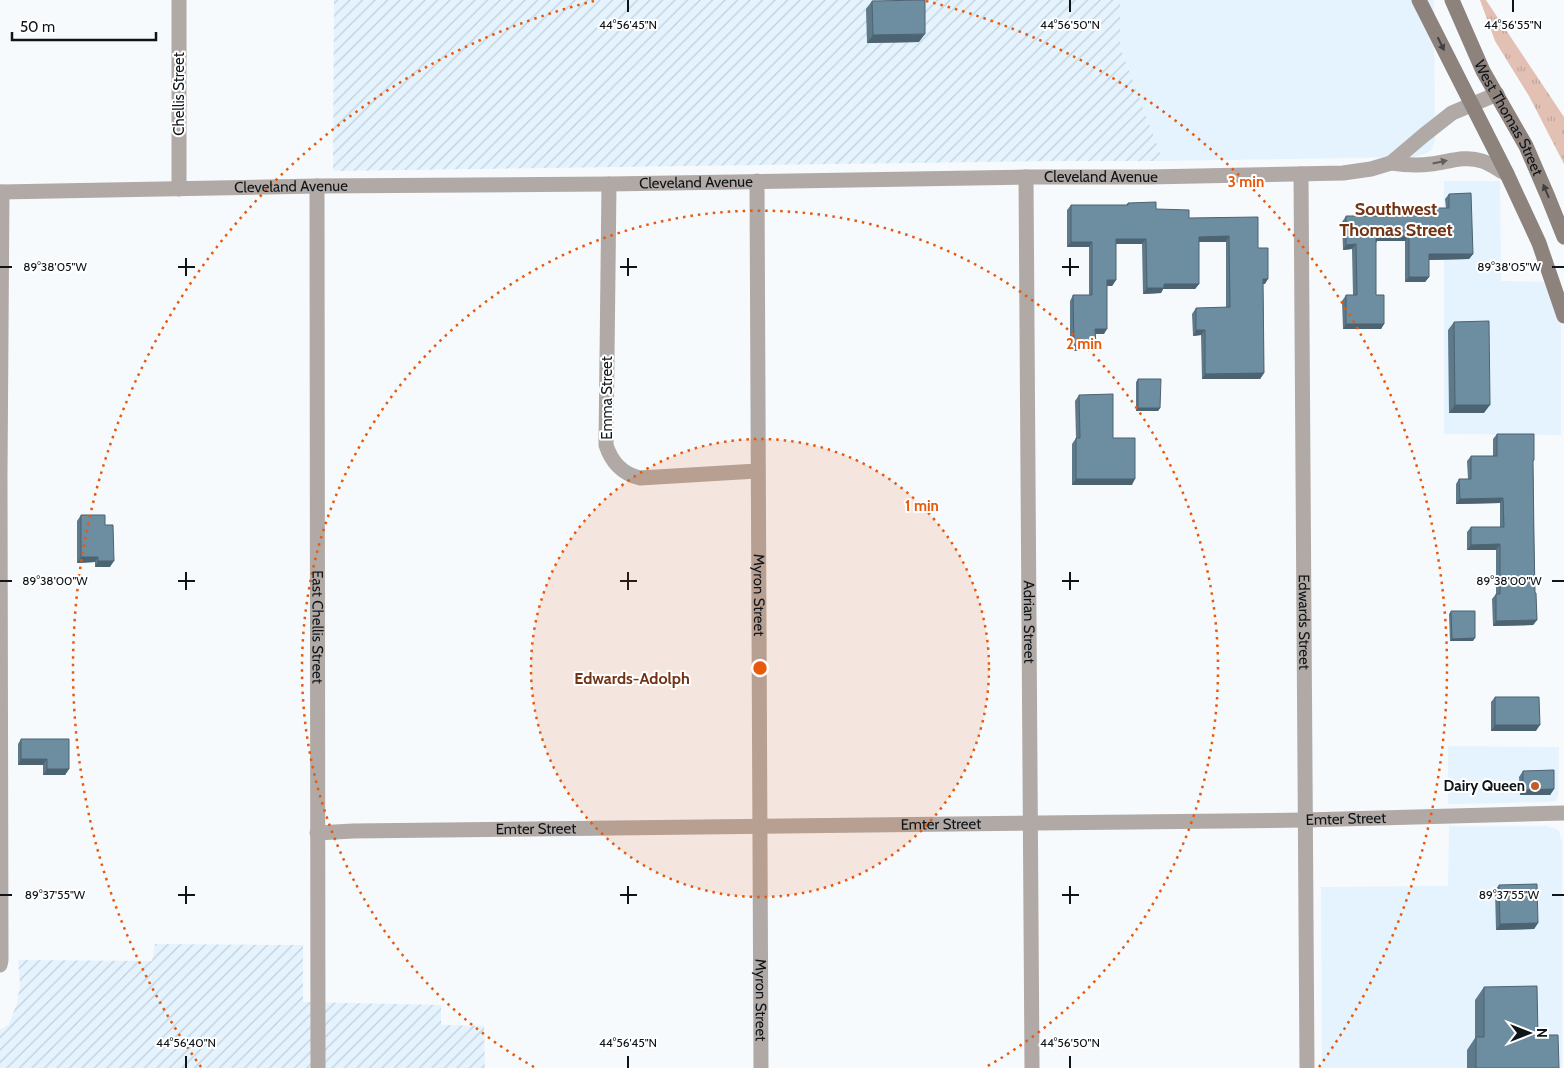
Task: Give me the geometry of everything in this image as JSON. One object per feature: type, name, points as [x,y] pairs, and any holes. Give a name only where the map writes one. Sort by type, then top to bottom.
[{"type":"main road","name":"West Thomas Street","points":[[1419,0],[1507,174],[1539,243],[1564,316]]},
{"type":"main road","name":"West Thomas Street","points":[[1452,0],[1483,71],[1526,146],[1564,237]]},
{"type":"street","name":"Chellis Street","points":[[179,0],[179,189]]},
{"type":"street","name":"Cleveland Avenue","points":[[1,192],[317,186],[1148,177],[1359,172],[1391,163],[1452,113],[1497,94]]},
{"type":"street","name":"Cleveland Avenue","points":[[1391,163],[1403,165],[1430,164],[1450,160],[1472,160],[1481,161],[1507,174]]},
{"type":"street","name":"Edwards Street","points":[[1300,174],[1307,1068]]},
{"type":"street","name":"Adrian Street","points":[[1026,177],[1032,1068]]},
{"type":"street","name":"Myron Street","points":[[757,181],[761,1068]]},
{"type":"street","name":"Emma Street","points":[[609,184],[606,445],[609,455],[625,472],[640,478],[757,471]]},
{"type":"street","name":"East Chellis Street","points":[[317,186],[318,1068]]},
{"type":"street","points":[[0,965],[1,192]]},
{"type":"street","name":"Emter Street","points":[[317,833],[1305,820],[1564,812]]},
{"type":"shaded area","points":[[334,0],[1120,0],[1120,47],[1163,161],[333,171]]},
{"type":"shaded area","points":[[1120,0],[1434,0],[1435,140],[1432,149],[1415,157],[1163,161],[1120,47]]},
{"type":"shaded area","points":[[1444,181],[1500,181],[1501,281],[1561,282],[1561,435],[1444,434]]},
{"type":"shaded area","points":[[1448,746],[1559,747],[1558,797],[1555,801],[1548,802],[1448,804]]},
{"type":"shaded area","points":[[1449,826],[1547,826],[1559,831],[1562,843],[1562,1068],[1322,1068],[1321,887],[1448,886]]},
{"type":"shaded area","points":[[155,944],[303,945],[303,1002],[441,1005],[441,1025],[484,1026],[485,1068],[0,1068],[0,1029],[9,1024],[17,1003],[20,985],[18,960],[152,961]]},
{"type":"green space","points":[[1480,0],[1486,0],[1564,117],[1564,164],[1529,96],[1495,41]]},
{"type":"building","points":[[925,0],[925,34],[873,35],[872,1]]},
{"type":"building","points":[[1471,193],[1473,254],[1429,254],[1429,277],[1409,277],[1409,236],[1380,236],[1380,238],[1376,238],[1376,295],[1384,295],[1384,324],[1346,324],[1346,295],[1357,295],[1356,244],[1346,245],[1346,216],[1399,216],[1399,208],[1449,208],[1449,194]]},
{"type":"building","points":[[1156,202],[1156,209],[1189,210],[1189,218],[1258,217],[1258,248],[1268,248],[1268,279],[1263,279],[1264,373],[1205,374],[1205,330],[1196,330],[1196,308],[1230,307],[1229,236],[1199,237],[1199,284],[1164,284],[1164,288],[1147,288],[1146,239],[1116,239],[1116,280],[1107,280],[1107,329],[1095,329],[1096,345],[1074,346],[1073,295],[1092,295],[1092,242],[1071,242],[1071,205],[1128,205],[1128,203]]},
{"type":"building","points":[[1489,321],[1490,405],[1455,405],[1454,322]]},
{"type":"building","points":[[1138,379],[1161,379],[1160,408],[1138,408]]},
{"type":"building","points":[[1113,394],[1113,438],[1135,438],[1135,479],[1076,479],[1076,438],[1080,438],[1079,395]]},
{"type":"building","points":[[1497,434],[1534,434],[1534,541],[1537,620],[1496,621],[1496,594],[1500,594],[1500,544],[1471,545],[1471,527],[1504,527],[1503,498],[1460,499],[1459,479],[1471,479],[1471,456],[1497,456]]},
{"type":"building","points":[[81,515],[105,515],[105,525],[113,525],[114,561],[98,561],[98,557],[81,557]]},
{"type":"building","points":[[1451,611],[1475,611],[1475,638],[1452,639]]},
{"type":"building","points":[[1495,697],[1539,697],[1540,725],[1495,725]]},
{"type":"building","points":[[21,739],[69,739],[69,769],[47,769],[47,759],[21,759]]},
{"type":"building","name":"Dairy Queen","points":[[1554,770],[1554,789],[1523,790],[1523,771]]},
{"type":"building","points":[[1537,884],[1538,923],[1500,924],[1499,885]]},
{"type":"building","points":[[1537,986],[1538,1035],[1558,1035],[1559,1068],[1476,1068],[1476,1037],[1484,1037],[1484,987]]},
{"type":"place","name":"Dairy Queen","points":[[1535,786]]},
{"type":"district","name":"Southwest Thomas Street","points":[[1396,219]]},
{"type":"district","name":"Edwards-Adolph","points":[[632,678]]}]
